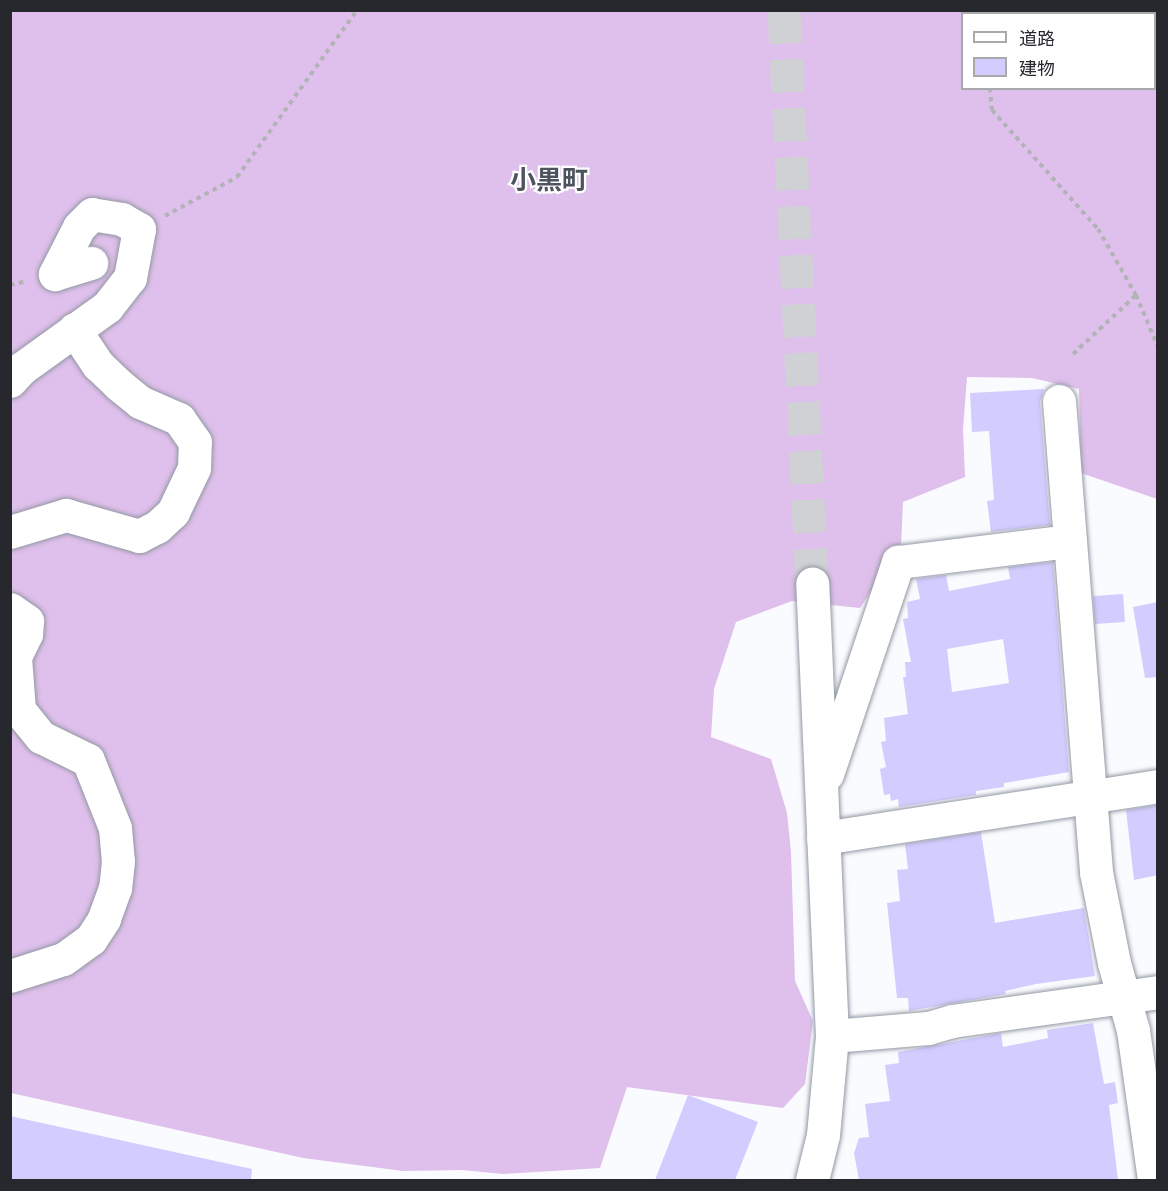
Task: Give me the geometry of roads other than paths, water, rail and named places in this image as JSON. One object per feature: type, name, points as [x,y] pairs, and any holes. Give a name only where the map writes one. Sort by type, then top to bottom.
[{"type":"street","points":[[10,381],[22,368],[107,307],[130,278],[139,230],[122,219],[92,214],[79,227],[55,274],[91,263]]},
{"type":"street","points":[[10,532],[66,515],[139,536],[157,527],[173,512],[194,468],[195,442],[179,419],[140,402],[118,384],[92,356],[74,329]]},
{"type":"street","points":[[1059,401],[1099,895],[1132,1030],[1154,1180]]},
{"type":"street","points":[[821,794],[898,562],[1070,541]]},
{"type":"street","points":[[812,582],[832,1036],[823,1135],[812,1180]]},
{"type":"street","points":[[10,609],[27,621],[26,634],[15,657],[19,710],[41,737],[88,760],[115,828],[118,861],[115,888],[104,919],[91,939],[63,959],[10,976]]},
{"type":"street","points":[[824,838],[1092,799],[1158,786]]},
{"type":"street","points":[[832,1036],[928,1028],[952,1021],[1158,992]]},
{"type":"tunnel","points":[[784,10],[812,583]]},
{"type":"district","name":"小黒町","points":[[549,182]]}]
